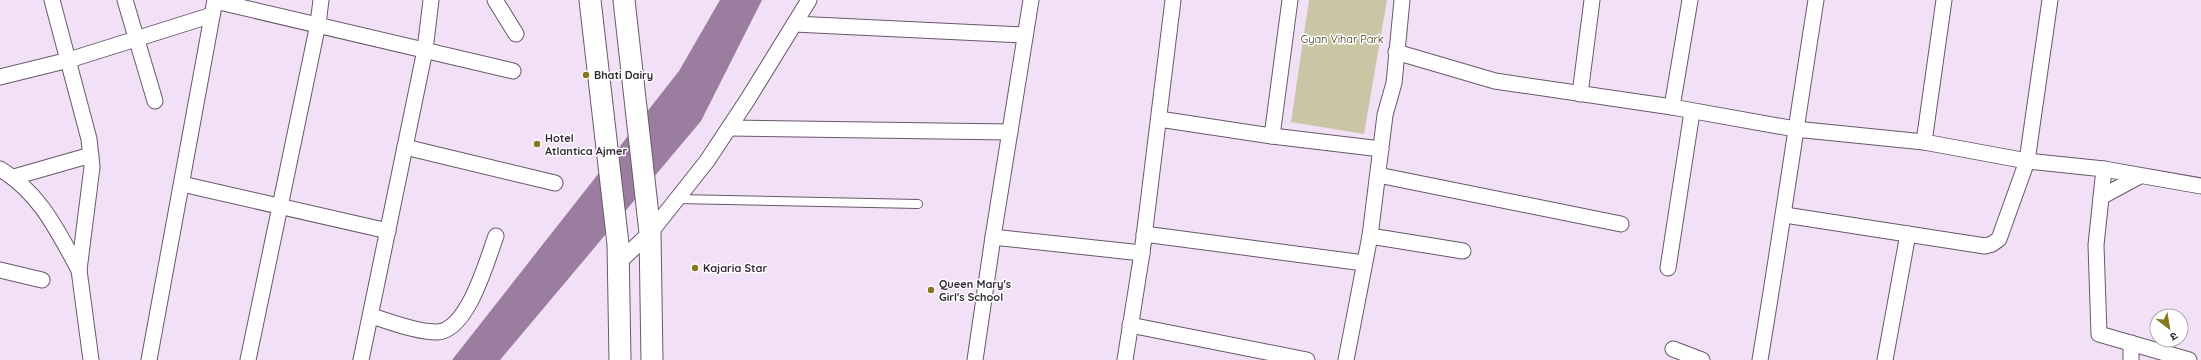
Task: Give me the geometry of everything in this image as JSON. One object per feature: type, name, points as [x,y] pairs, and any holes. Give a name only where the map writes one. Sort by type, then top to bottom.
[{"type":"street","points":[[52,0],[89,139],[91,155],[92,167],[79,270],[91,360]]},
{"type":"street","points":[[125,0],[155,101]]},
{"type":"street","points":[[248,360],[281,207],[318,24],[321,0]]},
{"type":"street","points":[[361,360],[425,50],[431,0]]},
{"type":"street","points":[[495,0],[516,34]]},
{"type":"street","points":[[590,0],[618,253],[620,360]]},
{"type":"street","points":[[624,0],[650,233],[652,360]]},
{"type":"street","points":[[618,253],[650,233],[707,161],[809,0]]},
{"type":"street","points":[[975,360],[992,237],[1031,0]]},
{"type":"street","points":[[1125,360],[1142,253],[1173,0]]},
{"type":"street","points":[[1272,136],[1290,0]]},
{"type":"street","points":[[1346,360],[1370,236],[1385,115],[1394,83],[1402,0]]},
{"type":"street","points":[[1580,94],[1592,0]]},
{"type":"street","points":[[1672,107],[1690,0]]},
{"type":"street","points":[[1760,360],[1785,215],[1795,129],[1816,0]]},
{"type":"street","points":[[1924,142],[1944,0]]},
{"type":"street","points":[[1785,215],[1985,246],[1992,244],[1999,239],[2027,161],[2050,0]]},
{"type":"street","points":[[0,77],[69,60],[137,40],[214,5],[318,24],[512,71]]},
{"type":"street","points":[[149,360],[214,5]]},
{"type":"street","points":[[794,24],[1025,35]]},
{"type":"street","points":[[1396,52],[1495,80],[1672,107],[1692,112],[1795,129],[1924,142],[2027,161],[2104,169],[2201,186]]},
{"type":"street","points":[[1668,268],[1692,112]]},
{"type":"street","points":[[1159,119],[1272,136],[1381,149]]},
{"type":"street","points":[[729,128],[1010,132]]},
{"type":"street","points":[[405,147],[556,183]]},
{"type":"street","points":[[14,178],[91,155]]},
{"type":"street","points":[[0,169],[14,178],[39,202],[79,270]]},
{"type":"street","points":[[2104,169],[2096,245],[2099,334],[2190,360]]},
{"type":"street","points":[[1378,175],[1621,224]]},
{"type":"street","points":[[2101,197],[2138,176]]},
{"type":"street","points":[[182,184],[388,231]]},
{"type":"street","points":[[1144,234],[1364,263]]},
{"type":"street","points":[[1885,360],[1908,234]]},
{"type":"street","points":[[371,316],[428,331],[439,332],[448,327],[461,316],[474,297],[496,236]]},
{"type":"street","points":[[1370,236],[1463,251]]},
{"type":"street","points":[[992,237],[1142,253]]},
{"type":"street","points":[[0,270],[42,280]]},
{"type":"street","points":[[1130,325],[1259,356],[1308,360]]},
{"type":"street","points":[[2130,360],[2131,343]]},
{"type":"street","points":[[1673,349],[1702,360]]},
{"type":"lane","points":[[677,199],[918,204]]},
{"type":"green space","name":"Gyan Vihar Park","points":[[1309,0],[1387,0],[1364,134],[1291,122]]},
{"type":"shaded area","points":[[720,0],[762,0],[701,121],[500,360],[452,360],[679,71]]},
{"type":"place","name":"Bhati Dairy","points":[[586,75]]},
{"type":"place","name":"Hotel Atlantica Ajmer","points":[[537,144]]},
{"type":"place","name":"Kajaria Star","points":[[695,268]]},
{"type":"place","name":"Queen Mary's Girl's School","points":[[931,290]]}]
